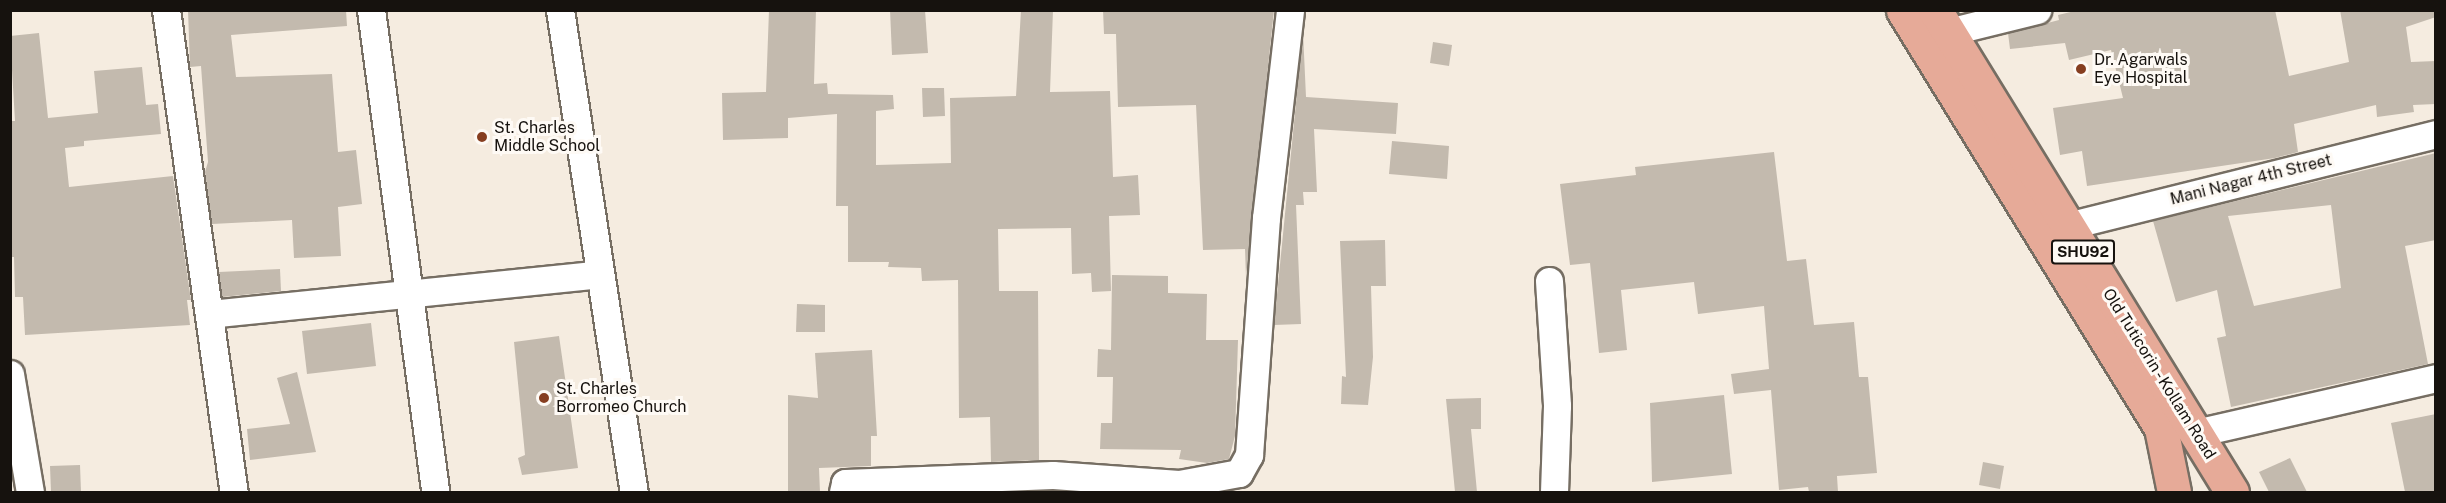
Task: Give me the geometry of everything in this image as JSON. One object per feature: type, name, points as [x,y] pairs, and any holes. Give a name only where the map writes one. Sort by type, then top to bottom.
[{"type":"main road","points":[[1903,10],[2161,428],[2174,492]]},
{"type":"main road","name":"Old Tuticorin - Kollam Road","points":[[1941,21],[2232,492]]},
{"type":"street","points":[[165,10],[234,492]]},
{"type":"street","points":[[371,10],[435,492]]},
{"type":"street","points":[[560,10],[634,492]]},
{"type":"street","points":[[843,492],[845,483],[1053,475],[1180,488],[1239,473],[1249,454],[1266,218],[1290,10]]},
{"type":"street","points":[[1941,21],[2037,10]]},
{"type":"street","name":"Mani Nagar 4th Street","points":[[2067,226],[2436,134]]},
{"type":"street","points":[[209,314],[600,274]]},
{"type":"street","points":[[1549,282],[1557,406],[1554,492]]},
{"type":"street","points":[[10,374],[30,492]]},
{"type":"street","points":[[2196,433],[2436,378]]},
{"type":"building","points":[[188,10],[346,10],[347,26],[231,35],[236,77],[332,74],[338,152],[356,150],[362,204],[338,207],[341,256],[294,258],[292,220],[212,224],[205,172],[208,162],[201,66],[190,67]]},
{"type":"building","points":[[769,10],[816,10],[814,84],[827,83],[828,94],[893,95],[894,109],[876,111],[876,165],[951,163],[950,98],[1016,96],[1021,10],[1053,10],[1050,92],[1110,91],[1113,177],[1138,175],[1140,215],[1109,216],[1111,291],[1092,292],[1091,273],[1072,274],[1071,228],[998,229],[999,291],[1038,291],[1039,460],[991,462],[990,417],[959,418],[958,280],[922,281],[921,268],[888,267],[889,262],[848,262],[848,206],[836,206],[837,114],[788,118],[788,138],[723,140],[722,93],[766,92]]},
{"type":"building","points":[[890,10],[925,10],[928,53],[892,55]]},
{"type":"building","points":[[1103,10],[1274,10],[1246,277],[1245,249],[1203,250],[1196,105],[1118,107],[1116,34],[1104,34]]},
{"type":"building","points":[[2079,10],[2275,10],[2289,76],[2349,62],[2340,10],[2436,10],[2436,17],[2406,27],[2411,62],[2436,61],[2436,104],[2413,105],[2414,112],[2377,117],[2376,105],[2294,124],[2298,152],[2275,158],[2087,186],[2082,151],[2060,155],[2053,108],[2123,98],[2111,50],[2069,60],[2065,43],[2010,49],[2008,33],[2059,20],[2058,15]]},
{"type":"building","points":[[1303,32],[1306,97],[1398,103],[1396,134],[1314,129],[1317,192],[1303,192],[1304,205],[1296,205],[1301,324],[1274,325]]},
{"type":"building","points":[[39,33],[48,118],[98,113],[94,71],[142,67],[146,105],[158,104],[161,134],[84,141],[84,146],[65,148],[69,187],[173,176],[191,300],[187,300],[190,325],[25,335],[23,297],[15,297],[14,257],[11,257],[10,121],[15,121],[10,36]]},
{"type":"building","points":[[1433,42],[1452,45],[1449,66],[1430,63]]},
{"type":"building","points":[[922,88],[944,88],[945,116],[923,117]]},
{"type":"building","points":[[1392,141],[1449,146],[1447,179],[1389,174]]},
{"type":"building","points":[[1774,152],[1787,261],[1806,259],[1814,325],[1854,322],[1859,377],[1868,377],[1877,473],[1837,476],[1838,492],[1809,492],[1808,487],[1779,490],[1771,390],[1734,394],[1731,374],[1769,369],[1764,306],[1698,314],[1694,282],[1621,290],[1627,350],[1599,353],[1590,263],[1570,265],[1560,184],[1636,175],[1635,167]]},
{"type":"building","points":[[2436,153],[2436,240],[2405,246],[2428,364],[2231,407],[2217,338],[2226,336],[2217,290],[2176,302],[2153,221]],"holes":[[[2331,205],[2341,288],[2254,306],[2228,216]]]},
{"type":"building","points":[[1385,240],[1386,286],[1371,286],[1373,357],[1368,405],[1341,404],[1342,376],[1346,377],[1340,241]]},
{"type":"building","points":[[280,269],[281,291],[222,297],[219,272]]},
{"type":"building","points":[[1112,275],[1168,276],[1168,293],[1207,294],[1206,340],[1238,340],[1235,436],[1229,459],[1207,463],[1179,459],[1181,450],[1100,449],[1101,423],[1112,423],[1113,377],[1097,377],[1098,349],[1111,350]]},
{"type":"building","points":[[797,304],[825,305],[825,332],[796,332]]},
{"type":"building","points":[[371,323],[376,366],[307,374],[302,331]]},
{"type":"building","name":"St. Charles Borromeo Church","points":[[559,336],[578,468],[522,475],[518,458],[525,455],[514,342]]},
{"type":"building","points":[[872,350],[877,436],[871,436],[871,466],[819,468],[820,492],[788,492],[788,395],[818,398],[815,353]]},
{"type":"building","points":[[297,372],[316,452],[250,460],[247,429],[290,424],[277,378]]},
{"type":"building","points":[[1724,395],[1732,474],[1652,482],[1650,403]]},
{"type":"building","points":[[1481,398],[1481,429],[1471,429],[1477,492],[1455,492],[1446,399]]},
{"type":"building","points":[[2436,414],[2436,492],[2405,492],[2391,423]]},
{"type":"building","points":[[2290,458],[2307,492],[2269,492],[2259,472]]},
{"type":"building","points":[[1983,462],[2004,466],[2000,489],[1979,485]]},
{"type":"building","points":[[80,465],[81,492],[51,492],[50,466]]},
{"type":"place","name":"Dr. Agarwals Eye Hospital","points":[[2081,69]]},
{"type":"place","name":"St. Charles Middle School","points":[[482,137]]},
{"type":"place","name":"St. Charles Borromeo Church","points":[[544,398]]}]
